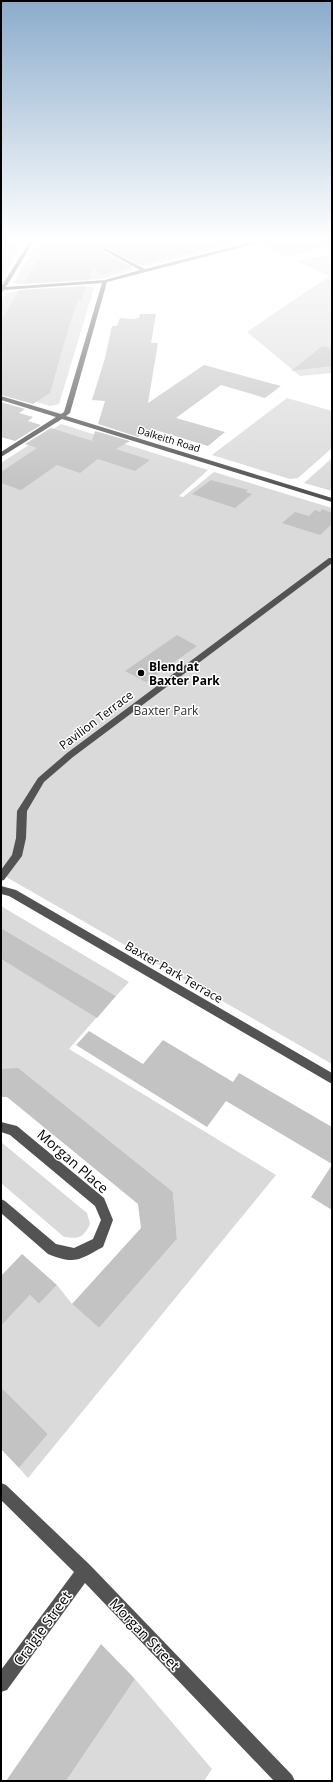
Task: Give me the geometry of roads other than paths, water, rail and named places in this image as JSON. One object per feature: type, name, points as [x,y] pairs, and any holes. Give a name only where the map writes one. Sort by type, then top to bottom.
[{"type":"street","points":[[1,455],[67,413],[93,324]]},
{"type":"street","name":"Dalkeith Road","points":[[1,398],[332,500]]},
{"type":"street","name":"Pavilion Terrace","points":[[1,877],[17,856],[21,838],[22,811],[41,780],[70,755],[332,560]]},
{"type":"street","name":"Baxter Park Terrace","points":[[1,890],[12,893],[332,1079]]},
{"type":"street","name":"Morgan Place","points":[[1,1127],[13,1130],[100,1202],[107,1220],[98,1243],[75,1255],[53,1250],[3,1211]]},
{"type":"street","name":"Morgan Street","points":[[1,1490],[84,1571],[286,1781]]},
{"type":"street","name":"Craigie Street","points":[[1,1684],[84,1571]]},
{"type":"place","name":"Blend at Baxter Park","points":[[141,673]]},
{"type":"park label","name":"Baxter Park","points":[[166,710]]}]
